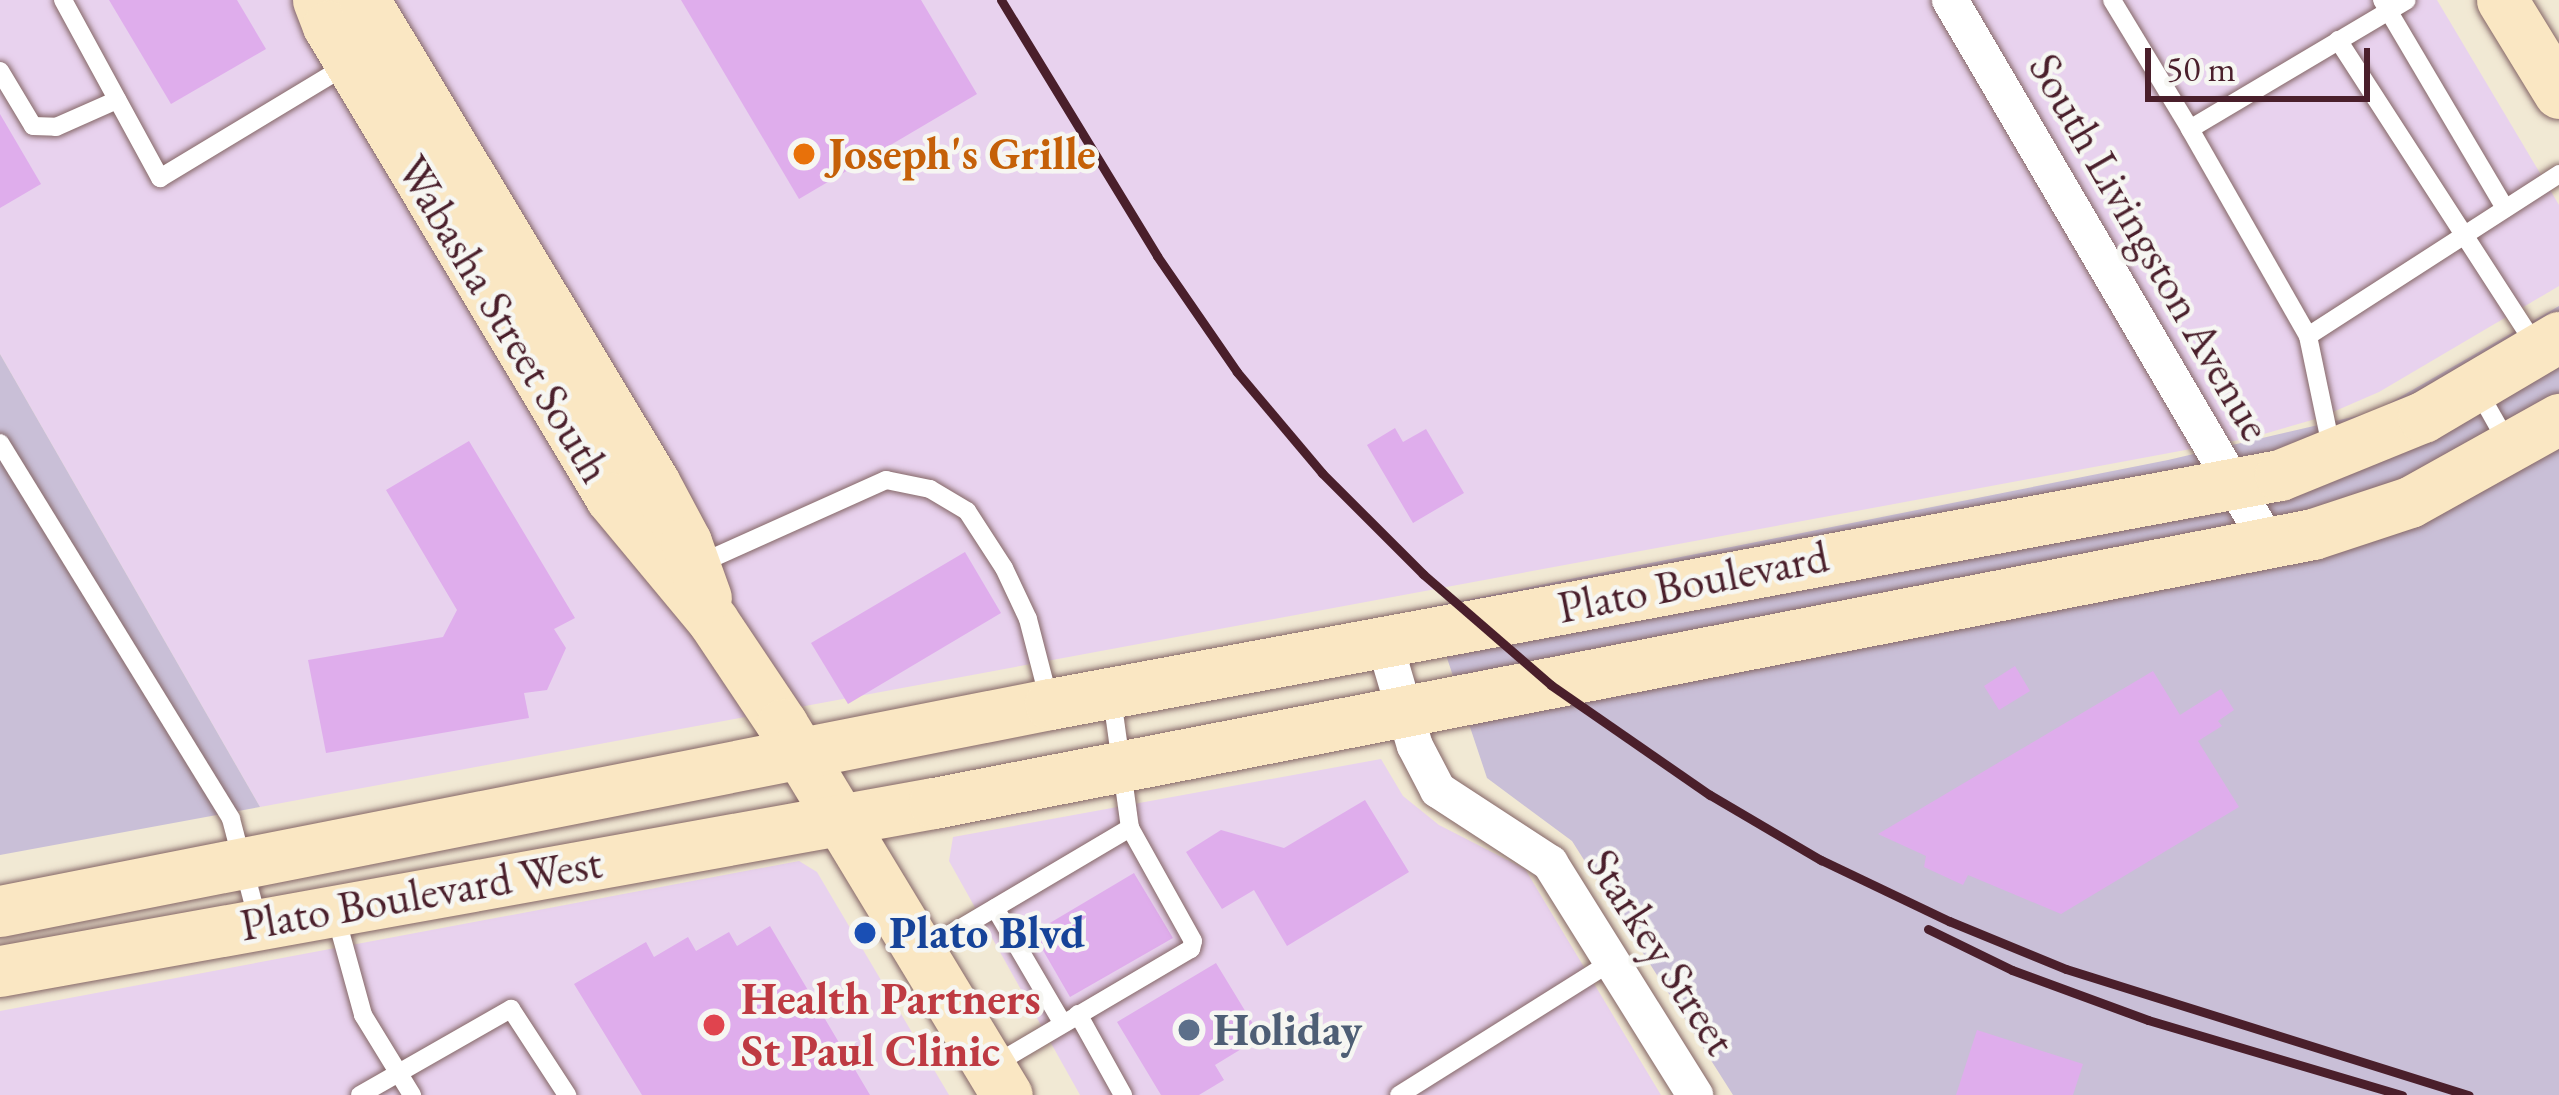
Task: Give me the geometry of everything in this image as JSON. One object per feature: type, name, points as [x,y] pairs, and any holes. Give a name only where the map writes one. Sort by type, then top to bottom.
[{"type":"main road","name":"Wabasha Street South","points":[[318,0],[350,63],[611,498],[713,621],[842,819],[999,1081]]},
{"type":"main road","name":"Wabasha Street South","points":[[364,0],[642,462],[695,566],[713,621]]},
{"type":"main road","points":[[2502,0],[2559,93]]},
{"type":"main road","name":"Plato Boulevard","points":[[842,819],[1403,711],[2080,545],[2233,486],[2334,458],[2477,389],[2549,344]]},
{"type":"main road","name":"Plato Boulevard","points":[[800,752],[1384,641],[2080,545],[2267,542],[2367,520],[2559,419]]},
{"type":"main road","name":"Plato Boulevard West","points":[[0,911],[800,752]]},
{"type":"main road","name":"Plato Boulevard West","points":[[0,971],[842,819]]},
{"type":"street","name":"South Livingston Avenue","points":[[1950,0],[2267,542]]},
{"type":"street","name":"Starkey Street","points":[[1384,641],[1403,711],[1438,790],[1550,863],[1695,1095]]},
{"type":"lane","points":[[63,0],[160,178],[350,63]]},
{"type":"lane","points":[[2112,0],[2308,336],[2334,458]]},
{"type":"lane","points":[[2190,129],[2393,4],[2505,208]]},
{"type":"lane","points":[[2338,40],[2463,233],[2549,344]]},
{"type":"lane","points":[[0,71],[33,126],[56,127],[117,100]]},
{"type":"lane","points":[[2308,336],[2559,174]]},
{"type":"lane","points":[[2477,389],[2510,448]]},
{"type":"lane","points":[[0,443],[231,819],[259,923]]},
{"type":"lane","points":[[695,566],[886,480],[930,489],[967,511],[1004,568],[1028,619],[1050,704]]},
{"type":"lane","points":[[999,1081],[1070,1019],[1191,949],[1193,940],[1130,828],[1118,768],[1112,693]]},
{"type":"lane","points":[[921,951],[1130,828]]},
{"type":"lane","points":[[995,908],[1123,1095]]},
{"type":"lane","points":[[334,909],[363,1015],[412,1095]]},
{"type":"lane","points":[[1399,1095],[1611,962]]},
{"type":"lane","points":[[360,1095],[511,1009],[567,1095]]},
{"type":"shaded area","points":[[0,0],[2437,0],[2559,205],[2559,286],[2379,392],[2319,418],[2250,438],[260,807],[0,354]]},
{"type":"shaded area","points":[[2559,306],[2559,1095],[1733,1095],[1572,841],[1487,778],[1430,607],[2168,460],[2374,412]]},
{"type":"shaded area","points":[[0,354],[260,807],[0,855]]},
{"type":"shaded area","points":[[1381,759],[1403,796],[1439,825],[1525,869],[1661,1095],[1080,1095],[949,861],[953,837]]},
{"type":"shaded area","points":[[799,861],[817,872],[949,1095],[0,1095],[0,1011]]},
{"type":"building","points":[[109,0],[237,0],[266,49],[171,104]]},
{"type":"building","points":[[681,0],[921,0],[977,94],[799,199]]},
{"type":"building","points":[[0,114],[41,184],[0,208]]},
{"type":"building","points":[[1395,428],[1403,442],[1426,429],[1464,493],[1413,523],[1367,445]]},
{"type":"building","points":[[469,441],[575,618],[554,629],[566,648],[547,690],[524,693],[529,718],[326,753],[308,660],[443,637],[457,610],[386,490]]},
{"type":"building","points":[[965,552],[1001,613],[848,704],[811,643]]},
{"type":"building","points":[[2015,666],[2030,691],[1999,710],[1984,686]]},
{"type":"building","points":[[2153,671],[2180,715],[2221,689],[2234,710],[2218,721],[2222,726],[2198,741],[2239,807],[2061,914],[1968,875],[1963,885],[1924,867],[1926,856],[1878,834]]},
{"type":"building","points":[[1365,800],[1409,872],[1287,946],[1254,890],[1222,909],[1186,852],[1221,830],[1284,848]]},
{"type":"building","points":[[1134,873],[1173,938],[1070,997],[1033,933]]},
{"type":"building","name":"Health Partners St Paul Clinic","points":[[770,926],[870,1095],[642,1095],[574,984],[646,942],[654,957],[688,937],[696,951],[729,932],[737,946]]},
{"type":"building","name":"Holiday","points":[[1216,963],[1261,1037],[1215,1065],[1224,1080],[1199,1095],[1161,1095],[1117,1022]]},
{"type":"building","points":[[1977,1030],[2083,1064],[2073,1095],[1956,1095]]},
{"type":"railway","points":[[1001,0],[1157,256],[1237,372],[1322,473],[1423,574],[1551,685],[1710,795],[1821,860],[1949,921],[2066,969],[2469,1095]]},
{"type":"railway","points":[[1928,929],[2012,970],[2148,1020],[2402,1095]]},
{"type":"place","name":"Joseph's Grille","points":[[804,154]]},
{"type":"place","name":"Plato Blvd","points":[[865,933]]},
{"type":"place","name":"Health Partners St Paul Clinic","points":[[714,1025]]},
{"type":"place","name":"Holiday","points":[[1189,1030]]}]
